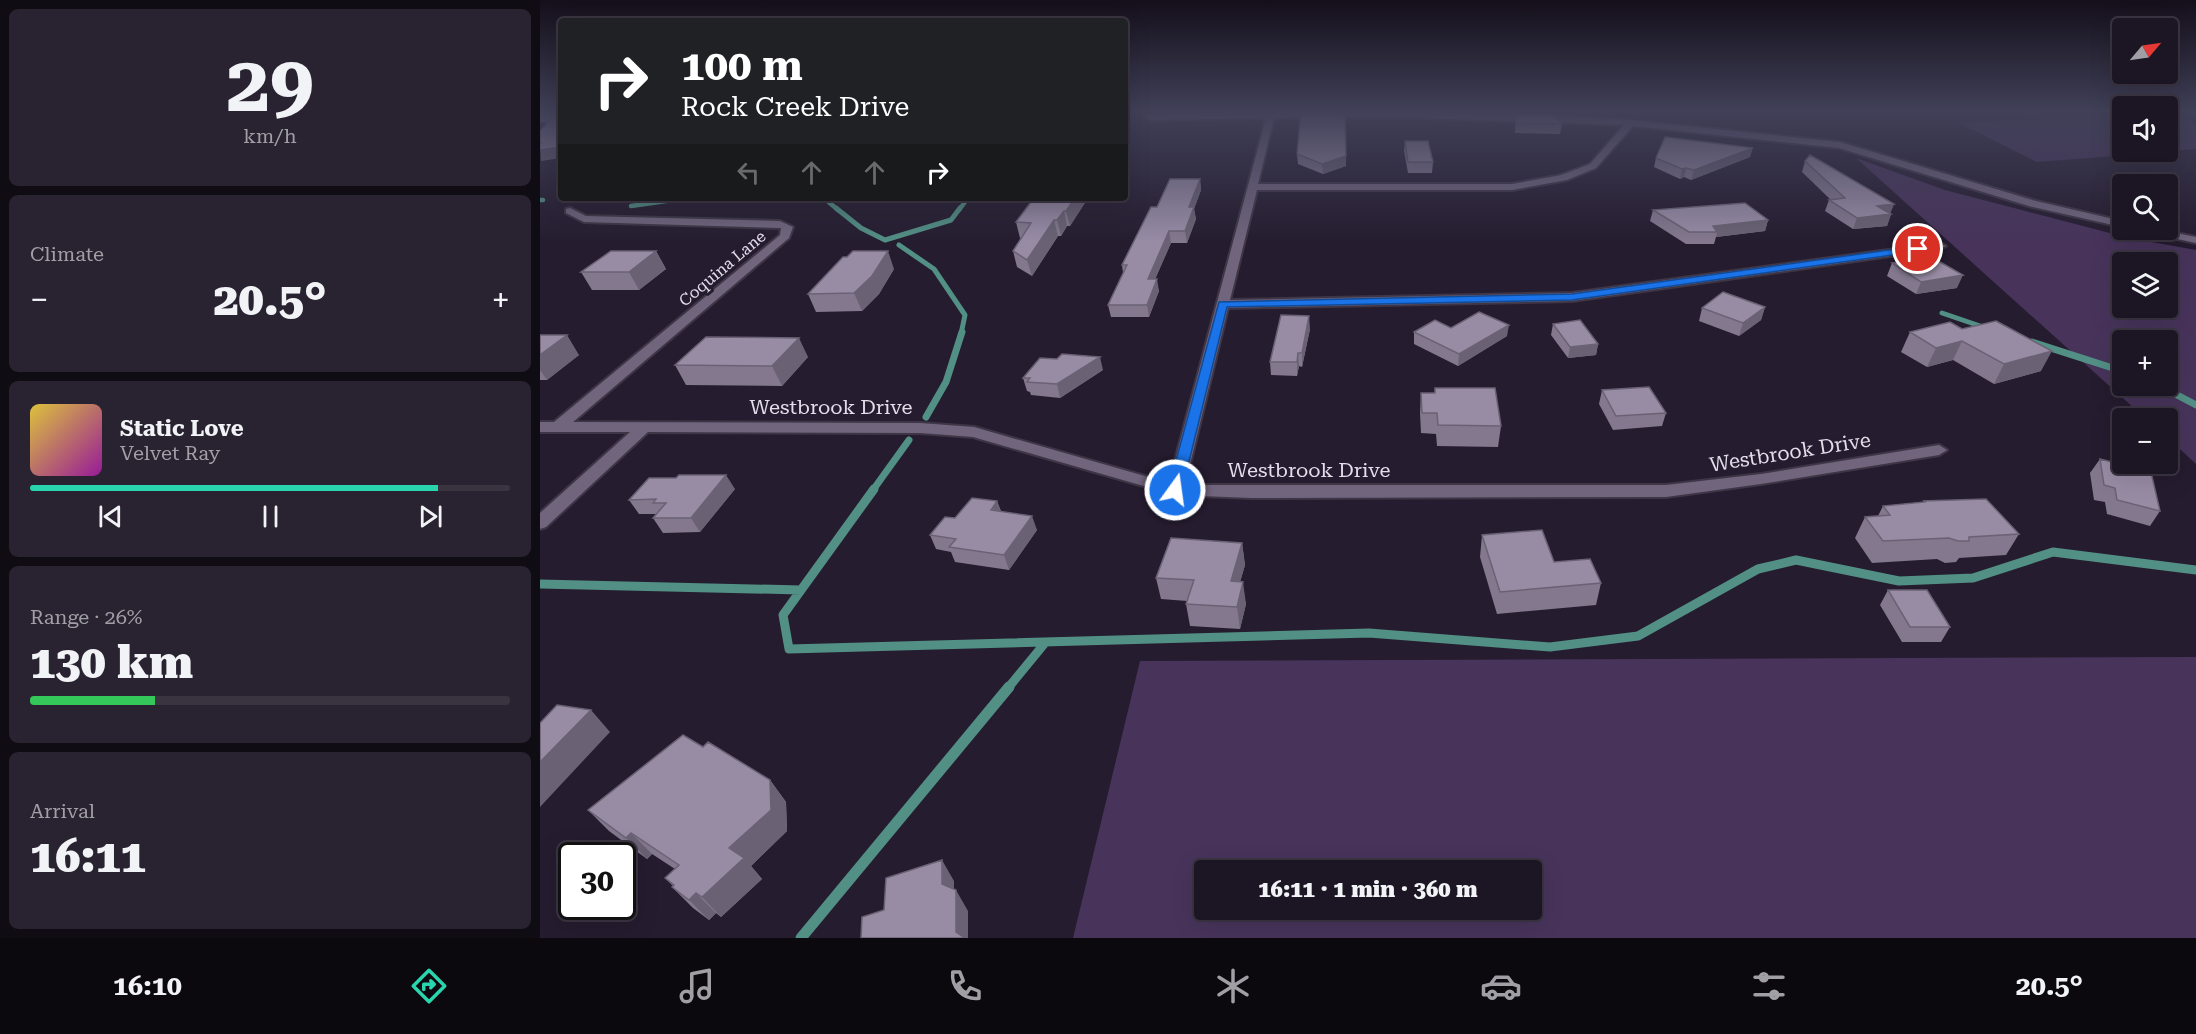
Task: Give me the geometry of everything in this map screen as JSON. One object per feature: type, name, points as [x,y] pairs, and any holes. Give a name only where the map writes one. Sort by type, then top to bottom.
[{"type":"street","points":[[1175,490],[1260,155]]},
{"type":"street","points":[[1251,187],[1512,187],[1563,178],[1593,166],[1603,155]]},
{"type":"street","points":[[1872,155],[2033,204],[2112,222]]},
{"type":"street","name":"Coquina Lane","points":[[560,426],[744,272],[788,231],[787,227],[780,224],[584,219],[570,211]]},
{"type":"street","points":[[2178,236],[2196,240]]},
{"type":"street","points":[[1223,304],[1572,297],[1940,246]]},
{"type":"street","name":"Westbrook Drive","points":[[540,427],[920,428],[974,432],[1175,490],[1251,492],[1666,491],[1761,479],[1939,450]]},
{"type":"street","points":[[540,523],[642,429]]},
{"type":"shaded area","points":[[2023,155],[2112,155],[2037,162]]},
{"type":"shaded area","points":[[1856,158],[1945,190],[2112,234],[2112,240],[2140,240],[2196,250],[2196,464],[2178,447],[2178,408],[2134,408],[2121,396],[2178,396],[2178,330],[2112,330],[2112,388]]},
{"type":"shaded area","points":[[2196,657],[2196,938],[1073,938],[1140,661]]},
{"type":"building","points":[[1299,155],[1346,155],[1346,156],[1322,164]]},
{"type":"building","points":[[1407,155],[1431,155],[1433,162],[1408,162]]},
{"type":"building","points":[[1657,155],[1735,155],[1694,170],[1682,169],[1656,158]]},
{"type":"building","points":[[1810,155],[1894,204],[1877,206],[1891,214],[1857,218],[1829,200],[1845,198],[1805,161]]},
{"type":"building","points":[[1170,179],[1200,179],[1189,207],[1194,207],[1185,231],[1169,231],[1148,279],[1157,279],[1147,305],[1108,305],[1127,265],[1122,265],[1151,207],[1157,207]]},
{"type":"building","points":[[1032,201],[1073,201],[1066,211],[1054,220],[1027,260],[1013,251],[1031,223],[1016,222]]},
{"type":"building","points":[[1745,203],[1768,220],[1713,226],[1717,232],[1689,232],[1653,210]]},
{"type":"building","points":[[611,251],[656,251],[629,272],[581,272]]},
{"type":"building","points":[[853,251],[888,251],[872,276],[854,293],[808,294],[843,257],[847,257]]},
{"type":"building","points":[[1933,258],[1963,275],[1921,282],[1892,263]]},
{"type":"building","points":[[1723,292],[1765,307],[1743,323],[1702,308]]},
{"type":"building","points":[[1479,312],[1509,325],[1459,354],[1414,332],[1435,320],[1451,328]]},
{"type":"building","points":[[1281,315],[1309,316],[1302,353],[1298,353],[1297,362],[1270,362]]},
{"type":"building","points":[[1580,320],[1598,344],[1570,347],[1553,324]]},
{"type":"building","points":[[1996,321],[2052,351],[2004,364],[1962,341],[1936,348],[1910,332],[1950,322],[1962,329]]},
{"type":"building","points":[[540,335],[567,335],[540,355]]},
{"type":"building","points":[[706,337],[799,338],[772,366],[675,365]]},
{"type":"building","points":[[1062,354],[1100,357],[1057,384],[1027,382],[1030,378],[1023,378],[1040,358],[1057,359]]},
{"type":"building","points":[[1649,387],[1666,413],[1616,416],[1602,390]]},
{"type":"building","points":[[1435,388],[1495,388],[1501,426],[1438,425],[1437,413],[1422,413],[1421,393],[1435,393]]},
{"type":"building","points":[[2100,459],[2112,462],[2112,474],[2151,474],[2160,511],[2117,500],[2115,488],[2104,485]]},
{"type":"building","points":[[679,475],[726,475],[691,518],[653,518],[666,503],[653,503],[656,499],[629,500],[649,478],[676,478]]},
{"type":"building","points":[[972,498],[997,501],[991,510],[1032,516],[1004,555],[949,547],[956,539],[930,535],[945,517],[955,518]]},
{"type":"building","points":[[1986,499],[2019,534],[1969,537],[1969,541],[1949,538],[1883,541],[1865,517],[1890,515],[1883,506],[1924,501]]},
{"type":"building","points":[[1542,530],[1554,562],[1590,559],[1601,583],[1500,592],[1482,535]]},
{"type":"building","points":[[1171,538],[1242,543],[1231,581],[1243,582],[1237,607],[1186,604],[1194,580],[1156,578]]},
{"type":"building","points":[[1888,590],[1927,590],[1950,627],[1910,627]]},
{"type":"building","points":[[557,705],[591,710],[540,762],[540,723]]},
{"type":"building","points":[[683,735],[703,747],[708,742],[770,780],[771,810],[729,848],[744,858],[702,897],[696,893],[689,900],[672,887],[674,885],[665,878],[679,865],[631,833],[626,838],[588,810]]},
{"type":"building","points":[[942,860],[942,884],[956,890],[956,932],[965,938],[861,938],[862,917],[884,910],[886,878]]},
{"type":"waterway","points":[[631,206],[666,201]]},
{"type":"waterway","points":[[828,201],[838,210]]},
{"type":"waterway","points":[[959,210],[966,201]]},
{"type":"waterway","points":[[836,208],[861,228],[885,240],[951,220],[960,208]]},
{"type":"waterway","points":[[899,245],[934,269],[965,315],[961,334]]},
{"type":"waterway","points":[[1942,313],[1986,328]]},
{"type":"waterway","points":[[926,417],[946,382],[962,332]]},
{"type":"waterway","points":[[2032,342],[2112,368]]},
{"type":"waterway","points":[[2178,396],[2196,405]]},
{"type":"waterway","points":[[873,490],[909,440]]},
{"type":"waterway","points":[[874,489],[783,615],[789,649],[1369,633],[1550,647],[1638,636],[1758,569],[1796,560],[1899,581],[1973,578],[2053,552],[2196,570]]},
{"type":"waterway","points":[[540,584],[801,590]]},
{"type":"waterway","points":[[1008,688],[1045,643]]},
{"type":"waterway","points":[[801,938],[1009,687]]},
{"type":"route","points":[[1175,490],[1223,304],[1572,297],[1918,249]]}]
